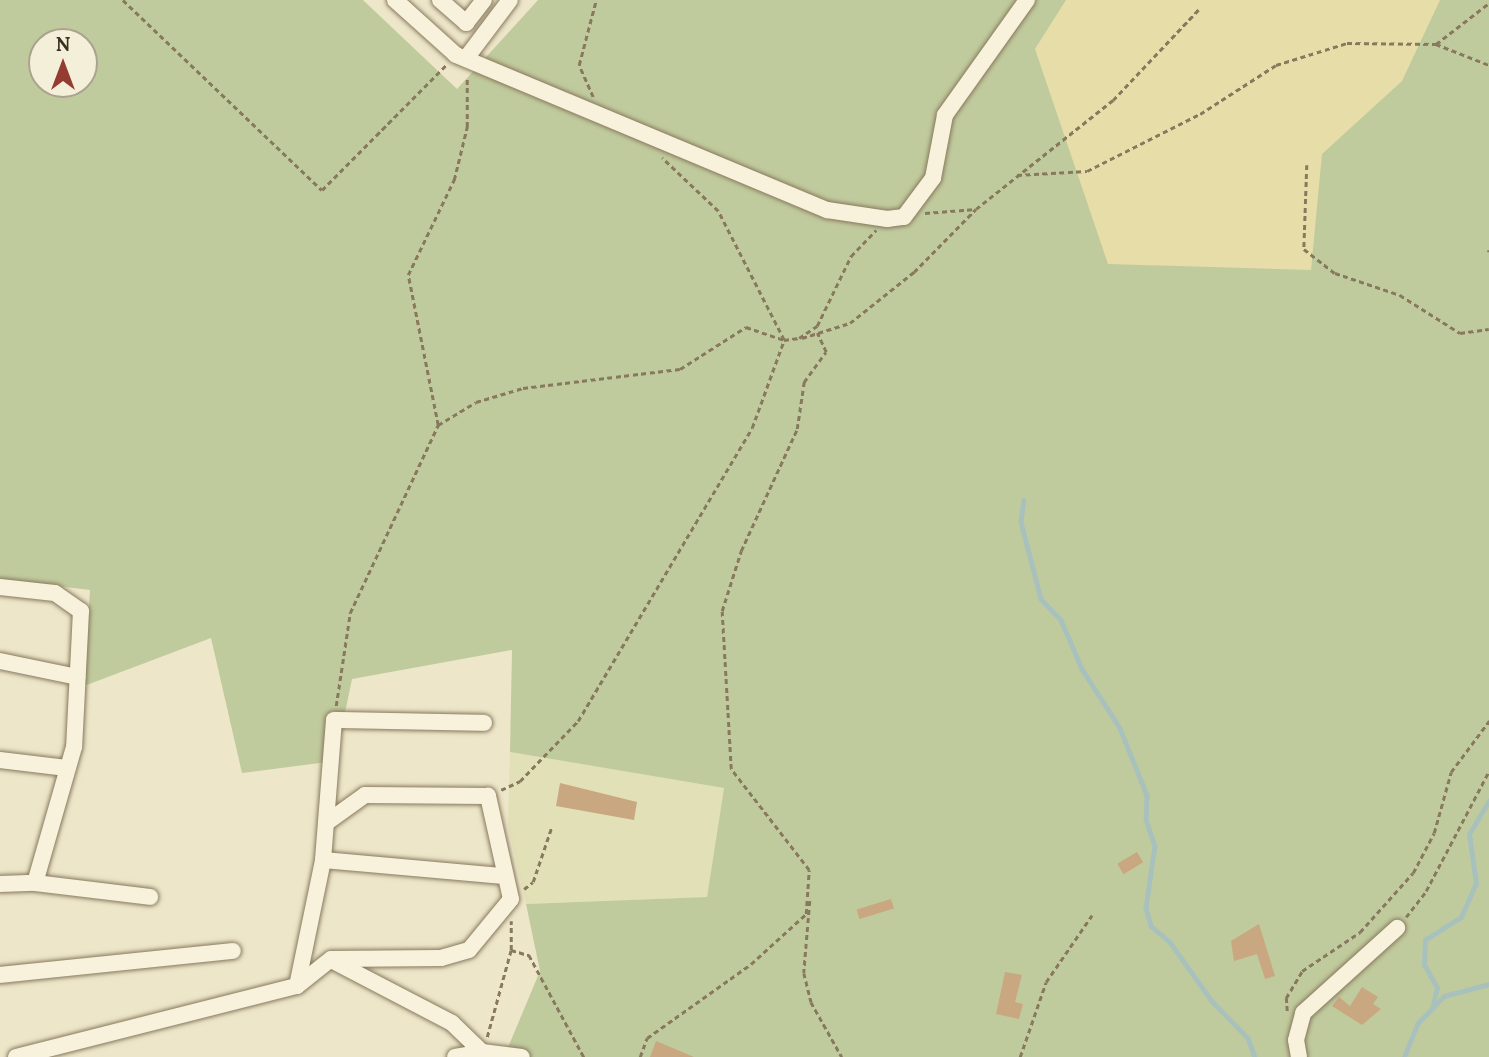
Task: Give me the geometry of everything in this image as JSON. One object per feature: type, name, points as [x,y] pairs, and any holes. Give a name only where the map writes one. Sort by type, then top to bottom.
[{"type":"street","points":[[395,0],[461,56],[598,110],[827,210],[887,219],[904,216],[933,178],[945,115],[1027,0]]},
{"type":"street","points":[[440,0],[466,23],[484,0]]},
{"type":"street","points":[[461,56],[510,0]]},
{"type":"street","points":[[0,587],[55,593],[81,611],[74,747],[35,883]]},
{"type":"street","points":[[0,661],[78,677]]},
{"type":"street","points":[[297,986],[323,860],[334,720],[484,723]]},
{"type":"street","points":[[0,760],[67,768]]},
{"type":"street","points":[[16,1057],[297,986],[331,960],[441,958],[469,950],[511,900],[488,796],[365,795],[326,823]]},
{"type":"street","points":[[323,860],[504,876]]},
{"type":"street","points":[[0,884],[35,883],[150,897]]},
{"type":"street","points":[[1299,1057],[1296,1040],[1303,1013],[1397,928]]},
{"type":"street","points":[[0,975],[233,951]]},
{"type":"street","points":[[331,960],[452,1023],[482,1052]]},
{"type":"street","points":[[454,1057],[482,1052],[522,1057]]},
{"type":"path","points":[[123,0],[322,190],[461,56]]},
{"type":"path","points":[[596,0],[579,65],[598,110]]},
{"type":"path","points":[[1436,44],[1489,3]]},
{"type":"path","points":[[334,720],[350,613],[438,425],[476,402],[523,388],[680,369],[746,327],[783,340],[850,323],[914,272],[976,209],[1113,100],[1200,8]]},
{"type":"path","points":[[1017,176],[1087,171],[1200,114],[1276,65],[1347,43],[1436,44],[1489,65]]},
{"type":"path","points":[[438,425],[408,275],[454,180],[467,127],[461,56]]},
{"type":"path","points":[[488,796],[520,781],[578,721],[752,428],[783,340],[718,211],[656,154]]},
{"type":"path","points":[[1307,165],[1304,249],[1335,273],[1400,295],[1460,333],[1489,329]]},
{"type":"path","points":[[904,216],[976,209]]},
{"type":"path","points":[[799,338],[817,326],[851,256],[887,219]]},
{"type":"path","points":[[817,333],[826,352],[804,382],[797,429],[741,551],[722,611],[731,769],[809,870],[810,898],[804,973],[811,1002],[842,1057]]},
{"type":"path","points":[[1296,1040],[1288,1023],[1292,985],[1302,971],[1360,932],[1413,873],[1434,833],[1451,772],[1489,721]]},
{"type":"path","points":[[1397,928],[1426,891],[1489,771]]},
{"type":"path","points":[[482,1052],[511,950],[511,900],[533,882],[552,826]]},
{"type":"path","points":[[640,1057],[647,1038],[751,964],[806,914],[810,898]]},
{"type":"path","points":[[1020,1057],[1046,982],[1093,915]]},
{"type":"path","points":[[511,950],[529,954],[584,1057]]},
{"type":"shaded area","points":[[510,752],[724,788],[707,897],[526,904],[508,825]]},
{"type":"green space","points":[[0,0],[363,0],[457,89],[538,0],[1489,0],[1489,1057],[504,1057],[540,971],[526,904],[707,897],[724,788],[510,752],[512,650],[352,679],[335,761],[242,773],[211,638],[84,686],[90,590],[0,579]]},
{"type":"sand","points":[[1066,0],[1440,0],[1402,81],[1322,154],[1311,270],[1108,264],[1035,49]]},
{"type":"building","points":[[560,783],[637,802],[634,820],[556,806]]},
{"type":"building","points":[[1137,852],[1143,862],[1123,874],[1117,864]]},
{"type":"building","points":[[891,899],[894,909],[859,919],[857,910]]},
{"type":"building","points":[[1259,924],[1275,976],[1265,979],[1257,954],[1234,961],[1231,941]]},
{"type":"building","points":[[1005,972],[1022,975],[1015,1002],[1023,1004],[1019,1019],[996,1014]]},
{"type":"building","points":[[1362,987],[1378,997],[1373,1004],[1381,1009],[1362,1025],[1332,1006],[1339,997],[1350,1006]]},
{"type":"building","points":[[656,1041],[694,1057],[650,1057]]},
{"type":"waterway","points":[[1024,500],[1021,522],[1041,599],[1061,620],[1082,669],[1120,728],[1147,795],[1146,819],[1155,846],[1146,908],[1151,926],[1170,942],[1212,1001],[1248,1038],[1255,1057]]},
{"type":"waterway","points":[[1432,1009],[1437,988],[1424,965],[1425,940],[1461,917],[1476,884],[1469,834],[1489,801]]},
{"type":"waterway","points":[[1404,1057],[1417,1024],[1444,996],[1489,984]]}]
